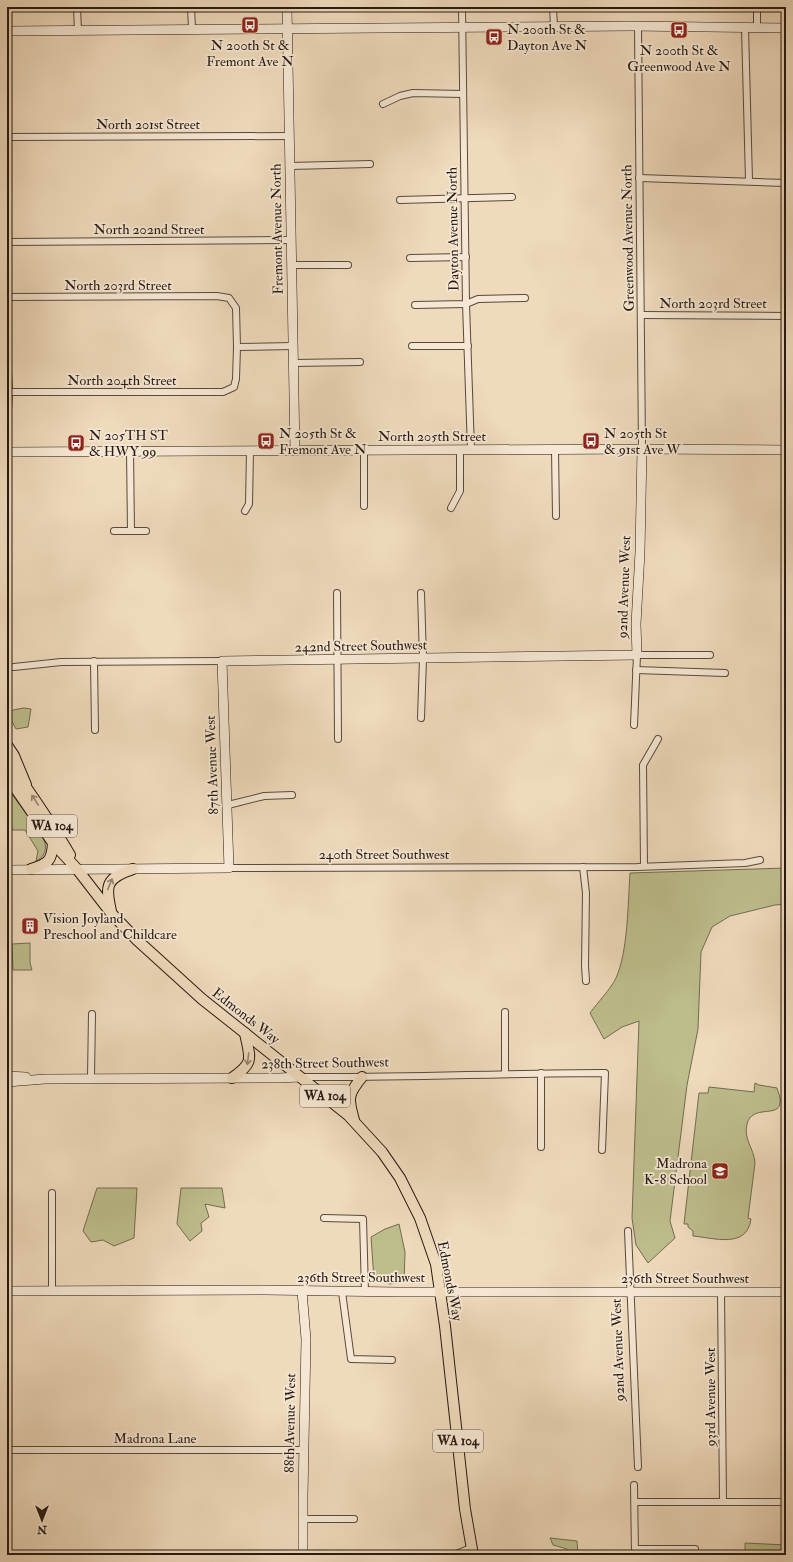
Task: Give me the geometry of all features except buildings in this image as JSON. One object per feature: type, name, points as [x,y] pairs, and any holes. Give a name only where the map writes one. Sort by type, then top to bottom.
[{"type":"highway","points":[[7,747],[13,756],[25,785]]},
{"type":"main road","name":"Edmonds Way","points":[[7,760],[60,838],[77,869]]},
{"type":"main road","name":"Edmonds Way","points":[[7,776],[53,843],[77,869],[111,913],[149,953],[202,999],[354,1120],[382,1152],[400,1178],[420,1218],[431,1248],[440,1292],[465,1509],[472,1551]]},
{"type":"main road","points":[[31,869],[47,862],[51,857],[53,843]]},
{"type":"main road","points":[[111,913],[108,895],[110,882],[119,873],[132,869]]},
{"type":"main road","points":[[232,1078],[247,1067],[250,1056],[245,1033]]},
{"type":"main road","points":[[354,1120],[349,1101],[354,1087],[362,1077]]},
{"type":"street","points":[[77,7],[78,31]]},
{"type":"street","points":[[191,7],[192,29]]},
{"type":"street","name":"Fremont Avenue North","points":[[287,7],[295,451]]},
{"type":"street","name":"Dayton Avenue North","points":[[462,7],[466,304],[471,450]]},
{"type":"street","points":[[553,7],[554,27]]},
{"type":"street","points":[[756,7],[757,27]]},
{"type":"street","points":[[7,31],[638,26],[786,28]]},
{"type":"street","name":"Greenwood Avenue North","points":[[638,26],[642,449]]},
{"type":"street","points":[[746,27],[749,181]]},
{"type":"street","points":[[382,104],[400,96],[413,94],[464,94]]},
{"type":"street","name":"North 201st Street","points":[[7,137],[290,136]]},
{"type":"street","points":[[290,166],[370,164]]},
{"type":"street","points":[[639,178],[786,183]]},
{"type":"street","points":[[400,200],[512,197]]},
{"type":"street","name":"North 202nd Street","points":[[7,242],[291,240]]},
{"type":"street","points":[[410,258],[466,257]]},
{"type":"street","points":[[292,265],[348,265]]},
{"type":"street","name":"North 203rd Street","points":[[7,297],[217,296],[229,298],[236,308],[237,347]]},
{"type":"street","points":[[415,305],[466,304],[478,299],[525,298]]},
{"type":"street","name":"North 203rd Street","points":[[641,315],[786,316]]},
{"type":"street","points":[[237,347],[293,346]]},
{"type":"street","points":[[412,346],[468,346]]},
{"type":"street","name":"North 204th Street","points":[[9,392],[223,392],[234,387],[236,379],[237,347]]},
{"type":"street","points":[[7,351],[9,392],[7,427]]},
{"type":"street","points":[[293,363],[360,362]]},
{"type":"street","name":"North 205th Street","points":[[7,452],[642,449],[786,450]]},
{"type":"street","name":"92nd Avenue West","points":[[634,725],[642,449]]},
{"type":"street","points":[[364,450],[364,506]]},
{"type":"street","points":[[451,508],[460,491],[460,450]]},
{"type":"street","points":[[556,450],[556,516]]},
{"type":"street","points":[[130,451],[131,531]]},
{"type":"street","points":[[245,511],[249,504],[250,452]]},
{"type":"street","points":[[114,531],[146,531]]},
{"type":"street","points":[[337,593],[338,739]]},
{"type":"street","points":[[421,593],[423,659],[421,718]]},
{"type":"street","name":"242nd Street Southwest","points":[[14,667],[61,662],[94,661],[338,660],[710,655]]},
{"type":"street","points":[[94,661],[95,730]]},
{"type":"street","name":"87th Avenue West","points":[[222,661],[229,868]]},
{"type":"street","points":[[636,670],[726,673]]},
{"type":"street","points":[[644,866],[643,765],[658,739]]},
{"type":"street","points":[[228,805],[264,796],[292,795]]},
{"type":"street","name":"240th Street Southwest","points":[[7,870],[583,867],[745,863],[760,860]]},
{"type":"street","points":[[583,867],[586,893],[586,981]]},
{"type":"street","points":[[505,1012],[505,1073]]},
{"type":"street","points":[[91,1078],[92,1014]]},
{"type":"street","name":"238th Street Southwest","points":[[7,1082],[91,1078],[279,1078],[505,1073],[605,1073],[602,1150]]},
{"type":"street","points":[[541,1073],[541,1148]]},
{"type":"street","name":"238th Street Southwest","points":[[7,1076],[45,1079]]},
{"type":"street","points":[[52,1193],[52,1291]]},
{"type":"street","points":[[324,1218],[363,1219],[365,1292]]},
{"type":"street","name":"92nd Avenue West","points":[[628,1231],[629,1292],[638,1467]]},
{"type":"street","name":"236th Street Southwest","points":[[7,1291],[786,1292]]},
{"type":"street","name":"88th Avenue West","points":[[302,1291],[306,1347],[303,1555]]},
{"type":"street","points":[[342,1292],[351,1359],[392,1360]]},
{"type":"street","name":"93rd Avenue West","points":[[722,1292],[723,1502]]},
{"type":"street","name":"Madrona Lane","points":[[7,1450],[304,1450]]},
{"type":"street","points":[[634,1485],[635,1552],[695,1549]]},
{"type":"street","points":[[635,1502],[786,1502]]},
{"type":"street","points":[[303,1519],[354,1520]]},
{"type":"street","points":[[456,1555],[472,1551]]},
{"type":"street","points":[[7,1555],[303,1555]]},
{"type":"green space","points":[[24,708],[31,709],[28,727],[16,729],[8,714],[13,710]]},
{"type":"green space","points":[[7,788],[34,824],[45,843],[45,851],[36,861],[38,851],[25,830],[12,830],[11,819],[7,815]]},
{"type":"green space","points":[[786,868],[786,904],[775,905],[730,916],[712,927],[701,952],[698,1029],[687,1085],[670,1221],[675,1238],[648,1263],[636,1245],[632,1218],[639,1021],[622,1027],[604,1039],[590,1013],[616,978],[620,967],[627,927],[630,873]]},
{"type":"green space","points":[[30,943],[30,963],[32,970],[13,970],[12,944]]},
{"type":"green space","points":[[755,1083],[777,1088],[780,1103],[775,1110],[754,1114],[747,1124],[746,1134],[755,1163],[748,1218],[751,1219],[748,1228],[743,1235],[728,1240],[693,1236],[693,1231],[688,1227],[688,1224],[684,1224],[699,1093],[708,1093],[709,1087],[754,1092]]},
{"type":"green space","points":[[97,1188],[137,1188],[134,1238],[114,1246],[103,1240],[91,1242],[83,1231]]},
{"type":"green space","points":[[181,1188],[222,1188],[225,1208],[205,1204],[209,1217],[201,1223],[202,1231],[190,1241],[177,1224]]},
{"type":"green space","points":[[399,1224],[405,1252],[404,1282],[390,1284],[374,1279],[371,1237],[385,1229]]},
{"type":"green space","points":[[550,1538],[577,1541],[578,1555],[567,1555],[567,1549],[553,1545]]},
{"type":"green space","points":[[745,1543],[786,1545],[786,1555],[745,1555]]},
{"type":"place","name":"N 200th St & Fremont Ave N","points":[[250,25]]},
{"type":"place","name":"N 200th St & Greenwood Ave N","points":[[679,30]]},
{"type":"place","name":"N 200th St & Dayton Ave N","points":[[494,37]]},
{"type":"place","name":"N 205th St & Fremont Ave N","points":[[266,441]]},
{"type":"place","name":"N 205th St & 91st Ave W","points":[[591,441]]},
{"type":"place","name":"N 205TH ST & HWY 99","points":[[76,443]]},
{"type":"place","name":"Vision Joyland Preschool and Childcare","points":[[30,926]]},
{"type":"place","name":"Madrona K-8 School","points":[[720,1171]]}]
